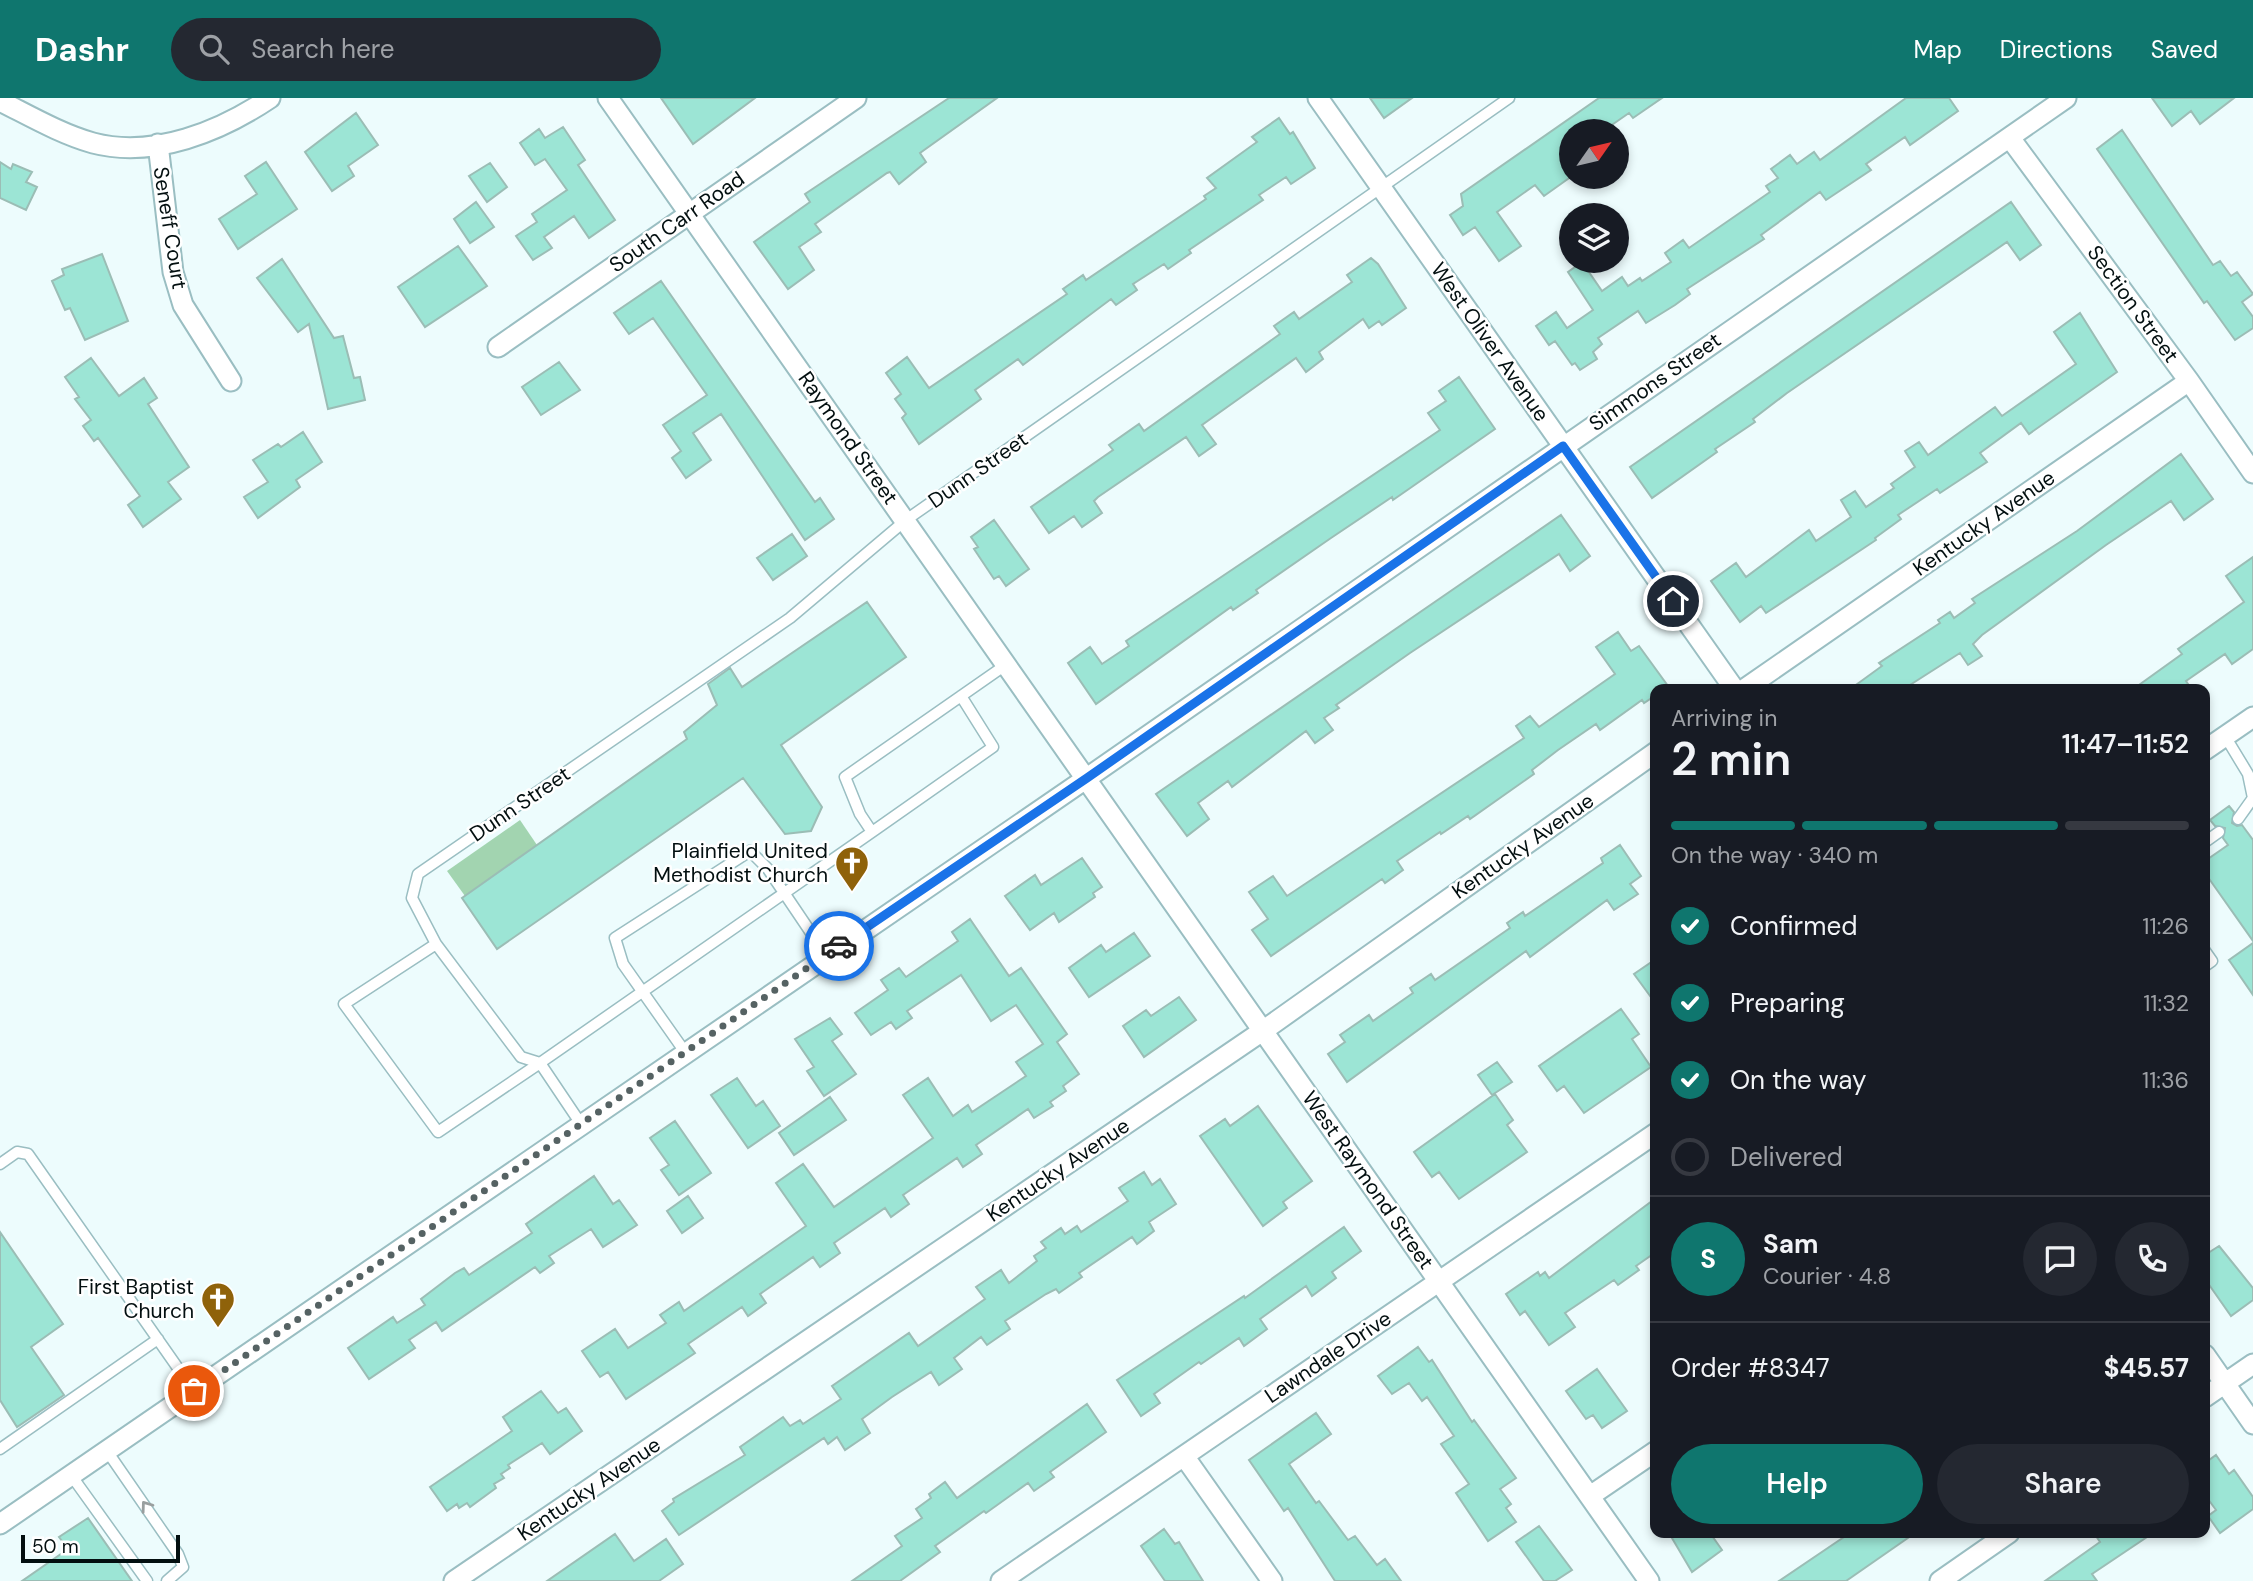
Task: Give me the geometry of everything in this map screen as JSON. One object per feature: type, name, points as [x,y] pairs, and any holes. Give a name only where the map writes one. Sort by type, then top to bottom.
[{"type":"street","points":[[0,101],[94,143],[158,144],[202,135],[226,126],[270,98]]},
{"type":"street","name":"Raymond Street","points":[[608,98],[1087,778]]},
{"type":"street","name":"South Carr Road","points":[[498,346],[856,98]]},
{"type":"street","name":"West Oliver Avenue","points":[[1318,98],[1731,684]]},
{"type":"street","name":"Simmons Street","points":[[0,1524],[1087,778],[2066,98]]},
{"type":"street","name":"Section Street","points":[[2010,138],[2189,381],[2253,473]]},
{"type":"street","name":"Seneff Court","points":[[158,144],[173,272],[183,305],[231,381]]},
{"type":"street","name":"Kentucky Avenue","points":[[1753,684],[2189,381]]},
{"type":"street","points":[[2210,746],[2253,717]]},
{"type":"street","name":"Kentucky Avenue","points":[[454,1581],[1264,1030],[1650,756]]},
{"type":"street","name":"West Raymond Street","points":[[1087,778],[1649,1581]]},
{"type":"street","name":"Lawndale Drive","points":[[1001,1581],[1650,1137]]},
{"type":"street","points":[[2210,1362],[2253,1423]]},
{"type":"street","points":[[2210,1394],[2253,1364]]},
{"type":"street","points":[[1590,1496],[1650,1455]]},
{"type":"street","points":[[1184,1456],[1272,1581]]},
{"type":"street","points":[[1940,1581],[2002,1538]]},
{"type":"lane","name":"Dunn Street","points":[[436,944],[412,898],[418,874],[790,618],[905,520],[1509,98]]},
{"type":"lane","points":[[872,832],[860,814],[845,777],[1007,664]]},
{"type":"lane","points":[[581,1124],[540,1063],[521,1057],[436,944],[344,1004],[438,1132],[540,1063],[643,992],[783,891],[993,747],[961,696]]},
{"type":"lane","points":[[2225,736],[2248,774],[2253,798],[2238,819]]},
{"type":"lane","points":[[2210,838],[2219,832]]},
{"type":"lane","points":[[685,1052],[623,964],[615,938],[750,851],[768,869],[826,955]]},
{"type":"lane","points":[[0,1164],[17,1152],[29,1154],[194,1391]]},
{"type":"lane","points":[[0,1448],[158,1339]]},
{"type":"lane","points":[[107,1451],[178,1553],[183,1567],[167,1581]]},
{"type":"lane","points":[[71,1475],[147,1581]]},
{"type":"green space","points":[[520,820],[537,845],[465,896],[447,871]]},
{"type":"building","points":[[661,98],[755,98],[693,144]]},
{"type":"building","points":[[949,98],[997,98],[920,153],[926,162],[899,184],[890,172],[887,173],[815,224],[821,232],[799,247],[814,270],[788,289],[754,242],[810,202],[805,194]]},
{"type":"building","points":[[1370,98],[1412,98],[1384,118]]},
{"type":"building","points":[[1599,98],[1662,98],[1633,118],[1629,113],[1620,119],[1569,119]]},
{"type":"building","points":[[1906,98],[1949,98],[1958,111],[1910,145],[1905,137],[1866,164],[1871,170],[1826,200],[1820,192],[1761,235],[1764,239],[1687,289],[1690,294],[1675,305],[1646,323],[1638,311],[1598,338],[1602,344],[1593,352],[1597,359],[1580,370],[1575,363],[1572,365],[1555,341],[1549,345],[1536,326],[1556,312],[1567,328],[1593,310],[1569,273],[1590,273],[1602,291],[1622,277],[1628,286],[1640,278],[1642,281],[1671,262],[1665,253],[1683,240],[1689,248],[1770,192],[1766,186],[1778,178],[1771,169],[1790,155],[1797,164],[1814,152],[1820,160]]},
{"type":"building","points":[[2152,98],[2234,98],[2200,124],[2191,111],[2172,126]]},
{"type":"building","points":[[356,113],[378,145],[348,166],[354,176],[332,191],[305,152]]},
{"type":"building","points":[[1279,118],[1290,134],[1293,132],[1315,168],[1291,184],[1286,177],[1259,195],[1263,200],[1189,250],[1191,253],[1168,269],[1164,264],[1133,284],[1137,290],[1116,305],[1111,299],[1023,365],[1018,359],[975,390],[981,399],[919,444],[902,418],[906,414],[895,399],[901,394],[886,373],[907,357],[929,388],[1067,294],[1063,289],[1083,275],[1086,280],[1206,199],[1204,196],[1216,188],[1207,178],[1257,142],[1252,137]]},
{"type":"building","points":[[1559,126],[1559,185],[1544,196],[1535,185],[1497,212],[1521,246],[1499,261],[1475,227],[1463,235],[1450,215],[1463,206],[1461,194]]},
{"type":"building","points":[[563,127],[585,160],[578,165],[615,220],[589,238],[574,216],[544,237],[552,248],[533,260],[516,236],[537,222],[532,214],[567,190],[545,159],[535,165],[520,143],[539,129],[545,138]]},
{"type":"building","points":[[2122,130],[2213,265],[2220,261],[2231,276],[2237,272],[2253,294],[2242,302],[2253,317],[2253,328],[2235,340],[2207,301],[2204,303],[2097,149]]},
{"type":"building","points":[[0,162],[11,169],[13,164],[32,172],[26,182],[37,187],[26,210],[0,198]]},
{"type":"building","points":[[266,162],[297,209],[238,249],[219,219],[257,194],[245,176]]},
{"type":"building","points":[[490,163],[507,187],[487,202],[469,176]]},
{"type":"building","points":[[476,202],[494,227],[470,243],[454,219]]},
{"type":"building","points":[[2011,202],[2041,245],[2020,260],[2007,242],[1787,393],[1753,419],[1755,422],[1715,449],[1717,452],[1652,498],[1630,467]]},
{"type":"building","points":[[458,246],[487,286],[425,327],[398,287]]},
{"type":"building","points":[[102,254],[128,321],[85,340],[70,308],[65,310],[52,281],[64,275],[62,269]]},
{"type":"building","points":[[1371,258],[1378,264],[1406,308],[1382,325],[1379,321],[1369,328],[1363,319],[1319,352],[1323,359],[1306,372],[1296,358],[1202,425],[1216,444],[1199,456],[1186,437],[1098,497],[1094,501],[1102,513],[1082,527],[1074,516],[1049,533],[1031,507],[1113,450],[1109,445],[1139,424],[1144,431],[1280,334],[1274,326],[1294,312],[1299,319],[1352,282],[1347,275]]},
{"type":"building","points":[[282,259],[334,338],[343,336],[354,378],[360,377],[365,400],[328,409],[309,324],[298,332],[257,278]]},
{"type":"building","points":[[661,281],[815,502],[820,498],[834,519],[805,540],[721,414],[693,433],[711,460],[686,478],[672,458],[681,451],[663,425],[707,395],[653,318],[629,334],[614,313]]},
{"type":"building","points":[[2080,313],[2117,372],[2029,434],[2021,423],[1980,453],[1987,462],[1940,493],[1937,489],[1898,515],[1901,519],[1875,538],[1876,540],[1766,613],[1761,606],[1740,622],[1711,581],[1736,563],[1746,577],[1809,530],[1816,541],[1851,517],[1841,500],[1855,491],[1866,507],[1894,488],[1891,484],[1915,467],[1905,451],[1919,442],[1928,455],[1995,407],[2002,416],[2076,364],[2054,332]]},
{"type":"building","points":[[91,358],[119,396],[144,378],[157,398],[148,404],[189,467],[168,482],[181,499],[143,527],[128,505],[140,496],[98,438],[94,441],[83,426],[91,420],[75,399],[79,397],[65,377]]},
{"type":"building","points":[[559,362],[580,390],[541,415],[522,387]]},
{"type":"building","points":[[1459,377],[1495,429],[1393,500],[1392,497],[1331,538],[1256,590],[1258,593],[1233,610],[1231,607],[1096,704],[1068,663],[1090,647],[1102,664],[1129,646],[1126,641],[1440,430],[1428,413],[1446,401],[1439,391]]},
{"type":"building","points":[[303,432],[322,462],[296,480],[300,487],[258,518],[244,497],[268,482],[253,460],[278,444],[281,447]]},
{"type":"building","points":[[2181,454],[2213,499],[2184,520],[2171,501],[2106,545],[1982,635],[1973,644],[1982,656],[1968,665],[1960,653],[1911,684],[1857,684],[1882,666],[1879,663],[1940,623],[1938,620],[1950,612],[1954,618],[1975,603],[1972,599],[2077,531]]},
{"type":"building","points":[[1561,515],[1590,556],[1570,571],[1559,554],[1410,653],[1336,705],[1339,708],[1324,718],[1333,730],[1315,743],[1306,731],[1232,787],[1228,781],[1198,803],[1209,819],[1187,836],[1156,794]]},
{"type":"building","points":[[994,520],[1029,569],[1006,586],[999,576],[994,579],[974,549],[978,547],[971,537]]},
{"type":"building","points":[[792,534],[807,556],[773,580],[757,558]]},
{"type":"building","points":[[2253,557],[2253,649],[2232,664],[2225,654],[2186,681],[2188,684],[2140,684],[2182,654],[2178,649],[2244,602],[2226,576]]},
{"type":"building","points":[[867,602],[906,657],[781,745],[822,807],[811,831],[785,834],[743,778],[497,949],[462,898],[687,739],[684,732],[717,705],[708,684],[730,668],[742,687]]},
{"type":"building","points":[[1618,632],[1631,651],[1639,646],[1667,684],[1650,684],[1650,699],[1644,703],[1642,700],[1600,730],[1596,724],[1532,770],[1534,774],[1470,819],[1468,816],[1441,834],[1440,832],[1397,861],[1403,870],[1385,883],[1382,879],[1271,956],[1252,930],[1268,919],[1249,892],[1273,876],[1287,896],[1524,738],[1516,726],[1530,716],[1539,727],[1615,674],[1596,647]]},
{"type":"building","points":[[2229,806],[2234,812],[2232,823],[2242,825],[2253,840],[2253,941],[2210,880],[2210,858],[2228,845],[2223,838],[2225,828],[2215,826],[2210,820]]},
{"type":"building","points":[[1620,845],[1641,876],[1630,884],[1638,894],[1614,910],[1607,900],[1530,957],[1526,951],[1347,1082],[1328,1054],[1345,1042],[1340,1035],[1369,1015],[1373,1021],[1413,993],[1410,988],[1431,974],[1435,980],[1510,928],[1507,923],[1523,912],[1525,916],[1603,863],[1601,858]]},
{"type":"building","points":[[1082,858],[1102,887],[1093,893],[1095,897],[1059,922],[1054,913],[1030,930],[1005,896],[1035,875],[1041,885]]},
{"type":"building","points":[[970,919],[1009,976],[1021,968],[1067,1034],[1057,1042],[1079,1074],[1063,1086],[1066,1091],[1050,1102],[1053,1106],[1034,1118],[1028,1109],[976,1145],[982,1154],[963,1167],[957,1158],[903,1195],[909,1204],[891,1217],[885,1208],[834,1243],[840,1253],[820,1267],[813,1257],[760,1294],[766,1303],[748,1316],[742,1307],[688,1344],[695,1353],[626,1399],[608,1372],[600,1377],[582,1351],[615,1329],[628,1348],[666,1323],[660,1315],[679,1302],[684,1311],[806,1226],[776,1183],[803,1164],[834,1207],[933,1138],[903,1095],[928,1078],[953,1116],[968,1105],[972,1112],[1026,1076],[1016,1062],[1043,1044],[1016,1005],[991,1021],[961,975],[907,1011],[912,1018],[896,1029],[891,1022],[871,1035],[855,1013],[888,990],[881,980],[899,968],[906,977],[958,941],[952,932]]},
{"type":"building","points":[[1134,933],[1150,956],[1089,997],[1069,968],[1101,945],[1106,952]]},
{"type":"building","points":[[2253,943],[2253,995],[2229,960]]},
{"type":"building","points":[[1650,963],[1650,996],[1634,974]]},
{"type":"building","points":[[1179,997],[1196,1020],[1144,1057],[1123,1026],[1146,1010],[1151,1016]]},
{"type":"building","points":[[1621,1009],[1639,1034],[1632,1039],[1650,1068],[1584,1113],[1564,1086],[1557,1091],[1539,1066]]},
{"type":"building","points":[[830,1018],[842,1034],[832,1041],[856,1074],[824,1096],[807,1071],[814,1067],[795,1039]]},
{"type":"building","points":[[1497,1062],[1512,1082],[1492,1095],[1478,1075]]},
{"type":"building","points":[[737,1078],[756,1106],[763,1101],[780,1126],[748,1148],[711,1095]]},
{"type":"building","points":[[1495,1094],[1513,1120],[1507,1125],[1527,1152],[1459,1199],[1439,1172],[1432,1177],[1414,1152]]},
{"type":"building","points":[[830,1097],[846,1120],[794,1155],[779,1133]]},
{"type":"building","points":[[1258,1106],[1312,1181],[1283,1202],[1287,1208],[1263,1226],[1200,1136],[1225,1119],[1230,1126]]},
{"type":"building","points":[[675,1121],[711,1173],[679,1195],[661,1170],[669,1165],[650,1138]]},
{"type":"building","points":[[1144,1172],[1152,1185],[1160,1179],[1176,1204],[1149,1222],[1154,1231],[1137,1244],[1132,1237],[1079,1273],[1082,1277],[1059,1293],[1056,1289],[1046,1294],[1005,1321],[1010,1329],[987,1345],[981,1337],[954,1358],[962,1369],[939,1385],[931,1372],[892,1397],[862,1419],[870,1433],[845,1450],[837,1437],[828,1444],[824,1438],[679,1535],[662,1511],[674,1502],[673,1499],[745,1455],[740,1447],[783,1417],[790,1426],[800,1420],[803,1424],[841,1399],[832,1386],[909,1333],[918,1346],[985,1299],[976,1287],[1001,1270],[1009,1283],[1037,1261],[1034,1256],[1046,1248],[1041,1242],[1061,1228],[1065,1234],[1077,1226],[1081,1232],[1128,1201],[1119,1188]]},
{"type":"building","points":[[594,1176],[613,1204],[619,1200],[637,1225],[603,1247],[591,1229],[549,1256],[554,1263],[540,1273],[535,1267],[442,1331],[436,1322],[409,1340],[415,1348],[369,1379],[348,1348],[393,1317],[397,1323],[425,1305],[421,1299],[455,1273],[464,1268],[469,1275],[532,1233],[526,1224]]},
{"type":"building","points":[[688,1196],[703,1218],[682,1233],[667,1211]]},
{"type":"building","points":[[1650,1202],[1650,1256],[1636,1266],[1639,1270],[1618,1285],[1614,1280],[1565,1313],[1575,1327],[1549,1345],[1525,1311],[1520,1315],[1506,1294],[1538,1272],[1540,1276],[1545,1272],[1549,1278]]},
{"type":"building","points":[[1344,1227],[1361,1251],[1332,1272],[1336,1278],[1312,1296],[1306,1286],[1260,1319],[1267,1329],[1244,1346],[1239,1338],[1201,1364],[1199,1362],[1154,1394],[1160,1403],[1141,1416],[1117,1380],[1244,1296],[1245,1298]]},
{"type":"building","points":[[0,1232],[63,1324],[31,1347],[64,1395],[17,1427],[0,1400]]},
{"type":"building","points":[[2219,1246],[2253,1288],[2253,1300],[2231,1316],[2210,1286],[2210,1252]]},
{"type":"building","points":[[1418,1347],[1429,1362],[1432,1360],[1472,1422],[1474,1420],[1516,1478],[1500,1489],[1511,1504],[1506,1508],[1516,1522],[1488,1541],[1456,1493],[1469,1484],[1441,1444],[1454,1436],[1427,1397],[1422,1401],[1409,1383],[1392,1394],[1378,1376]]},
{"type":"building","points":[[1597,1369],[1627,1411],[1602,1428],[1593,1415],[1586,1419],[1566,1391]]},
{"type":"building","points":[[541,1391],[558,1413],[566,1408],[582,1431],[550,1454],[542,1443],[508,1465],[510,1468],[501,1474],[504,1478],[494,1484],[496,1488],[470,1507],[467,1503],[459,1508],[457,1504],[447,1511],[430,1487],[512,1431],[503,1417]]},
{"type":"building","points":[[1087,1404],[1106,1432],[1050,1472],[1054,1477],[1034,1491],[1028,1483],[986,1513],[984,1511],[935,1546],[940,1552],[900,1581],[852,1581],[902,1546],[895,1536],[922,1518],[916,1509],[931,1498],[929,1494],[945,1482],[957,1498]]},
{"type":"building","points":[[1316,1413],[1331,1434],[1289,1464],[1316,1503],[1319,1501],[1348,1540],[1355,1536],[1377,1565],[1385,1559],[1401,1581],[1335,1581],[1288,1508],[1284,1511],[1249,1460]]},
{"type":"building","points":[[2216,1455],[2229,1474],[2234,1470],[2253,1497],[2253,1509],[2220,1533],[2210,1519],[2210,1514],[2216,1510],[2210,1502],[2210,1459]]},
{"type":"building","points":[[88,1518],[132,1581],[22,1581],[68,1549],[59,1537]]},
{"type":"building","points":[[1539,1526],[1572,1570],[1555,1581],[1544,1581],[1516,1542]]},
{"type":"building","points":[[1164,1529],[1175,1544],[1179,1542],[1203,1581],[1165,1581],[1141,1546]]},
{"type":"building","points":[[615,1534],[634,1561],[666,1539],[683,1564],[659,1581],[547,1581]]},
{"type":"building","points":[[1672,1538],[1714,1538],[1722,1550],[1692,1572]]},
{"type":"building","points":[[1843,1538],[1908,1538],[1846,1581],[1779,1581]]},
{"type":"building","points":[[2097,1538],[2146,1538],[2092,1574],[2097,1581],[2045,1581],[2100,1542]]},
{"type":"way so far","points":[[194,1391],[839,946]]},
{"type":"place","name":"Plainfield United Methodist Church","points":[[852,893]]},
{"type":"place","name":"First Baptist Church","points":[[218,1329]]},
{"type":"route","points":[[839,946],[1087,778],[1563,446],[1673,601]]}]
